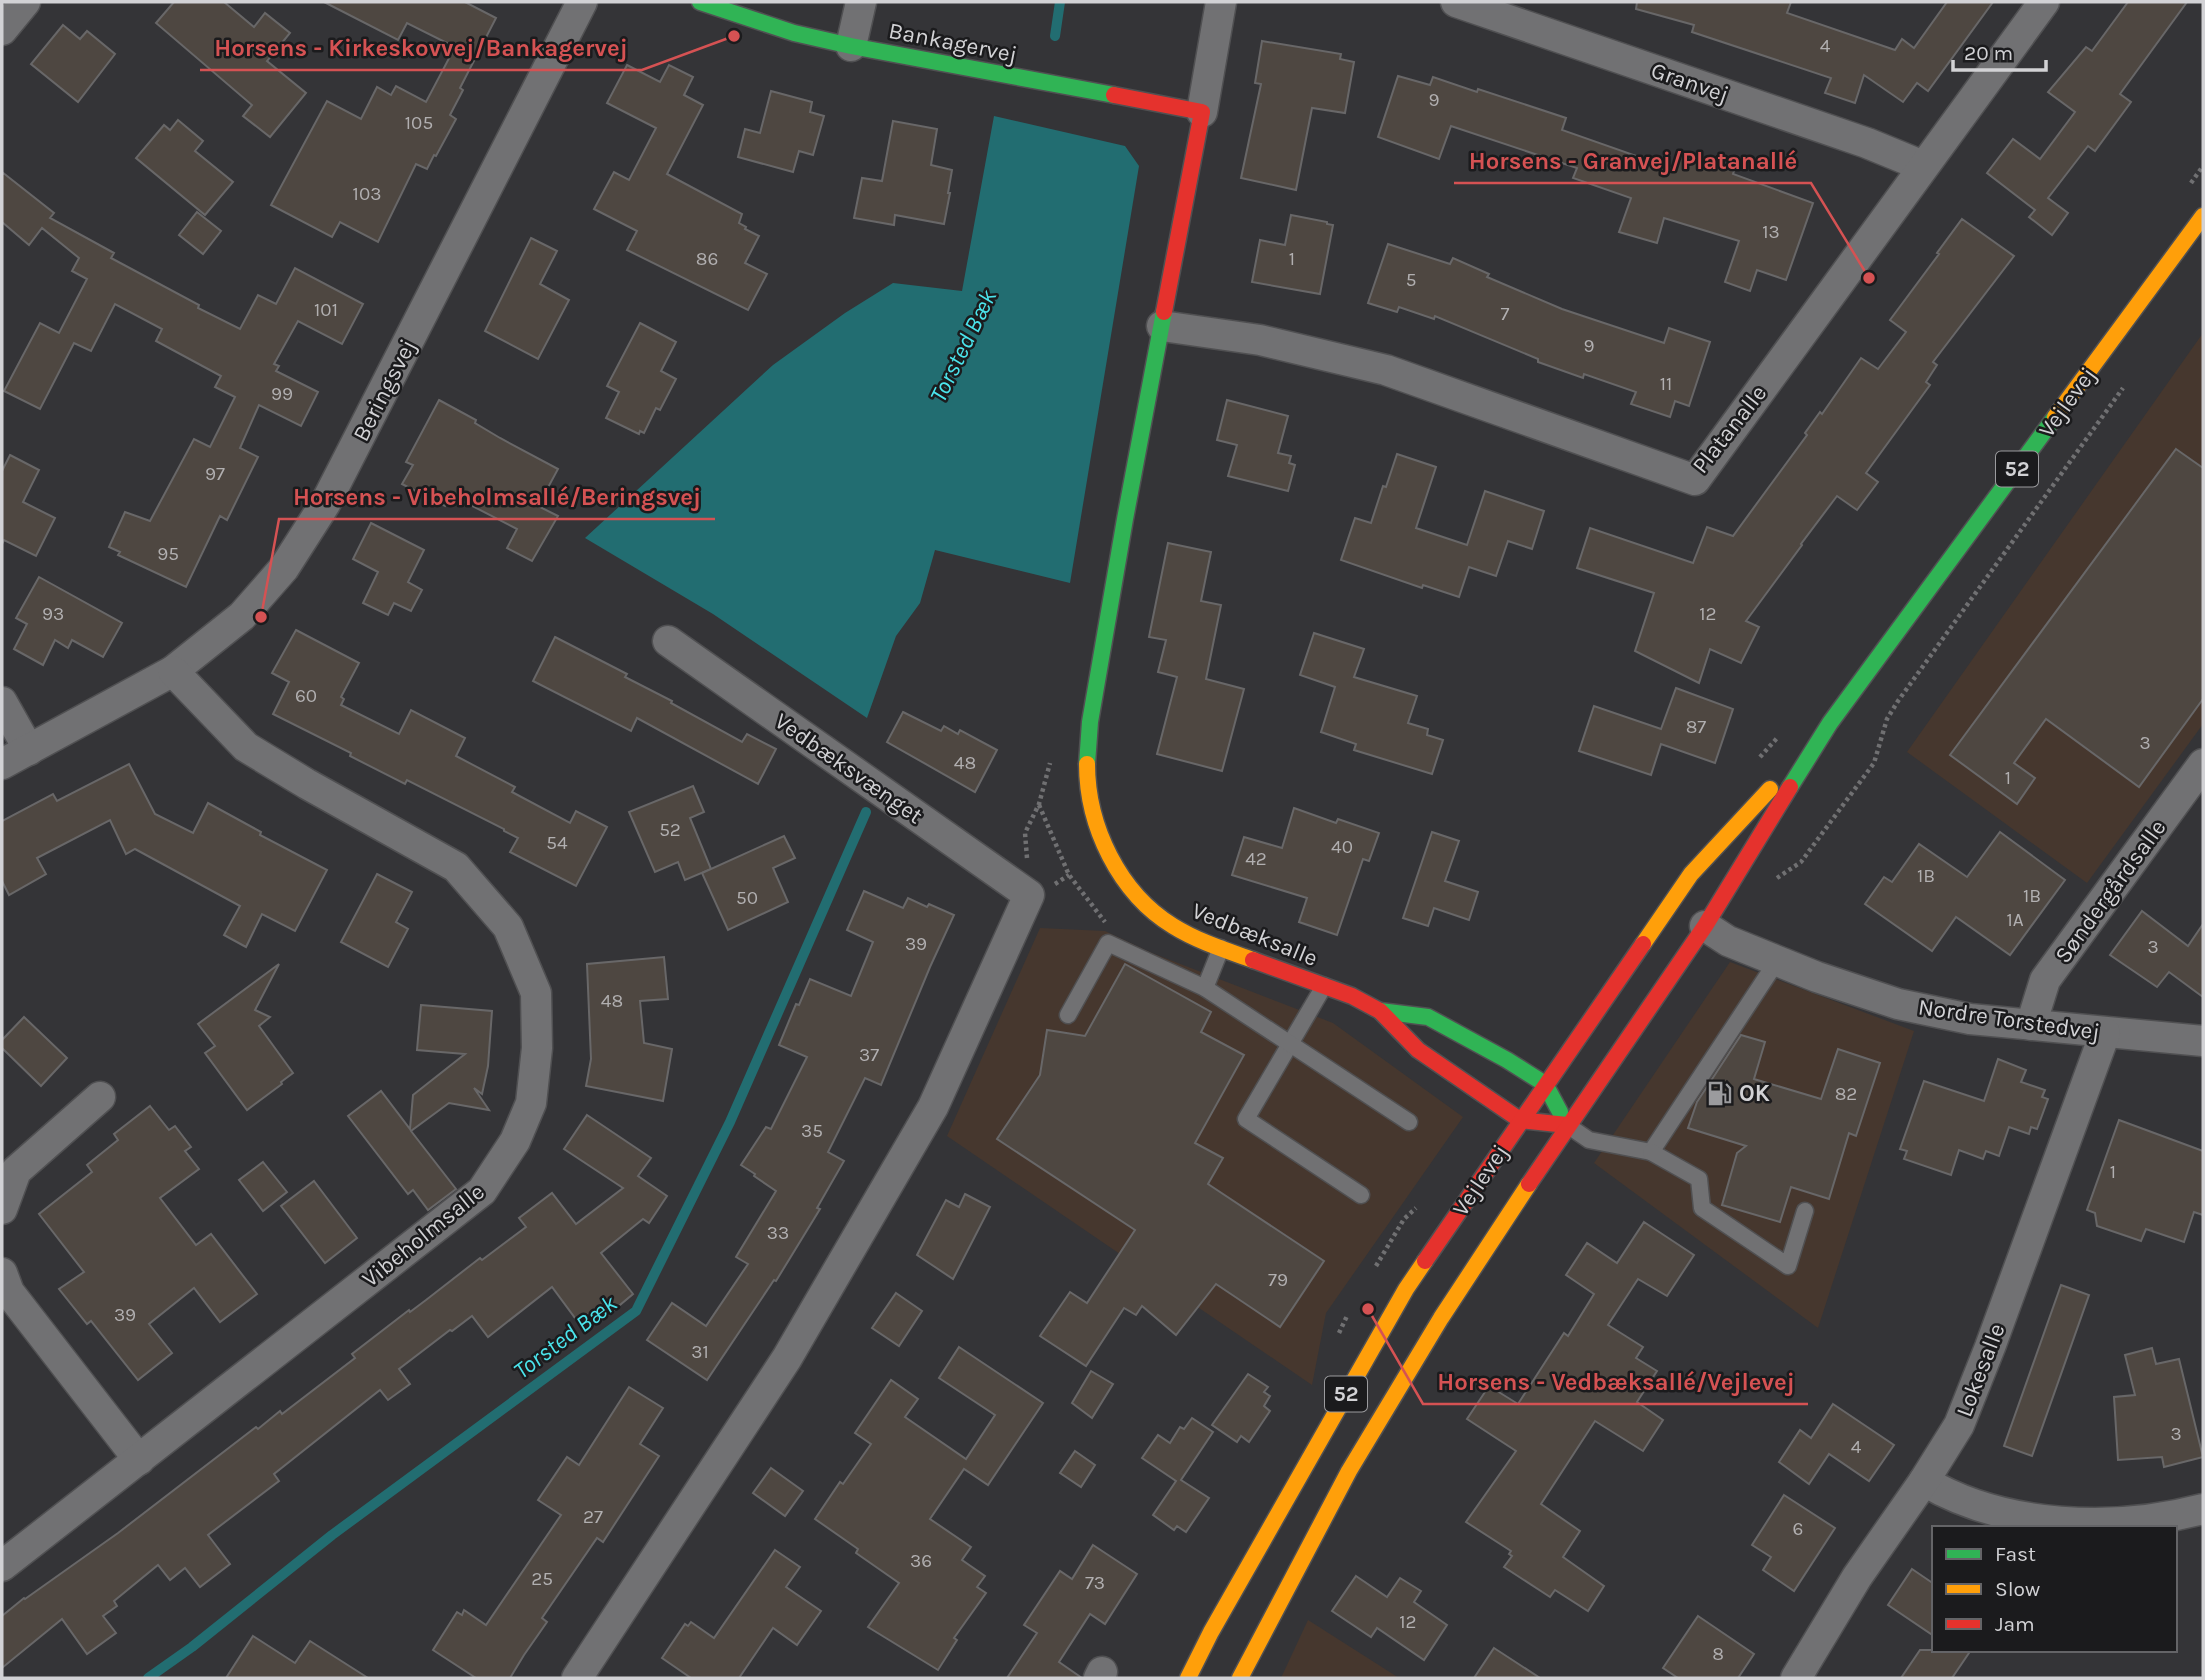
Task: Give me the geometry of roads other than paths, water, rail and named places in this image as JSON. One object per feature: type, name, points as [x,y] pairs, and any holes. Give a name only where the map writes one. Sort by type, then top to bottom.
[{"type":"main road","name":"Bankagervej","points":[[700,2],[794,33],[851,46],[1202,112]]},
{"type":"main road","name":"Vedbæksalle","points":[[1202,112],[1090,722],[1087,768],[1091,805],[1102,840],[1119,873],[1143,901],[1171,925],[1204,942],[1352,996],[1380,1011],[1418,1050],[1520,1120],[1567,1125]]},
{"type":"main road","name":"Vejlevej","points":[[1240,1678],[1349,1471],[1441,1318],[1567,1125],[1705,926],[1830,723],[2203,216]]},
{"type":"main road","name":"Vejlevej","points":[[1188,1678],[1406,1289],[1691,874],[1830,723]]},
{"type":"main road","name":"Vedbæksalle","points":[[1380,1011],[1428,1017],[1507,1060],[1545,1084],[1567,1125]]},
{"type":"street","points":[[2,30],[25,2]]},
{"type":"street","name":"Beringsvej","points":[[2,764],[173,671],[242,616],[284,568],[325,504],[582,2]]},
{"type":"street","points":[[851,46],[861,2]]},
{"type":"street","points":[[1202,112],[1221,2]]},
{"type":"street","name":"Granvej","points":[[1456,2],[1867,143],[1923,166]]},
{"type":"street","name":"Platanalle","points":[[1161,326],[1260,340],[1386,370],[1695,480],[2044,2]]},
{"type":"street","name":"Vedbæksvænget","points":[[577,1678],[788,1358],[933,1107],[1029,895],[668,641]]},
{"type":"street","name":"Vibeholmsalle","points":[[2,1566],[482,1191],[515,1142],[531,1103],[537,1048],[536,993],[508,927],[456,867],[246,747],[173,671]]},
{"type":"street","points":[[2,702],[29,750]]},
{"type":"street","name":"Søndergårdsalle","points":[[2031,1025],[2045,980],[2203,764]]},
{"type":"street","name":"Nordre Torstedvej","points":[[1705,926],[1728,941],[1817,977],[1898,1003],[1970,1019],[2203,1041]]},
{"type":"street","name":"Lokesalle","points":[[1796,1678],[1857,1577],[1959,1425],[2105,1033]]},
{"type":"street","points":[[2,1209],[16,1171],[100,1097]]},
{"type":"street","points":[[2,1273],[9,1292],[139,1460]]},
{"type":"street","points":[[1924,1480],[1942,1491],[2003,1512],[2069,1522],[2118,1522],[2176,1516],[2203,1509]]},
{"type":"lane","points":[[1068,1015],[1108,943],[1205,988],[1409,1122]]},
{"type":"lane","points":[[1205,988],[1222,948]]},
{"type":"lane","points":[[1651,1152],[1777,961]]},
{"type":"lane","points":[[1324,986],[1246,1119],[1361,1195]]},
{"type":"lane","points":[[1567,1125],[1589,1140],[1651,1152],[1699,1179],[1702,1208],[1787,1266],[1805,1211]]},
{"type":"water","points":[[994,116],[1125,146],[1139,166],[1070,583],[935,550],[920,603],[896,636],[867,718],[713,614],[585,538],[773,365],[845,313],[893,283],[962,291]]},
{"type":"waterway","name":"Torsted Bæk","points":[[1055,36],[1060,2]]},
{"type":"waterway","name":"Torsted Bæk","points":[[148,1678],[192,1647],[332,1535],[636,1311],[730,1122],[866,812]]},
{"type":"place","name":"Horsens - Kirkeskovvej/Bankagervej","points":[[734,36]]},
{"type":"place","name":"Horsens - Granvej/Platanallé","points":[[1869,278]]},
{"type":"place","name":"Horsens - Vibeholmsallé/Beringsvej","points":[[261,617]]},
{"type":"place","name":"OK","points":[[1719,1093]]},
{"type":"place","name":"Horsens - Vedbæksallé/Vejlevej","points":[[1368,1309]]}]
